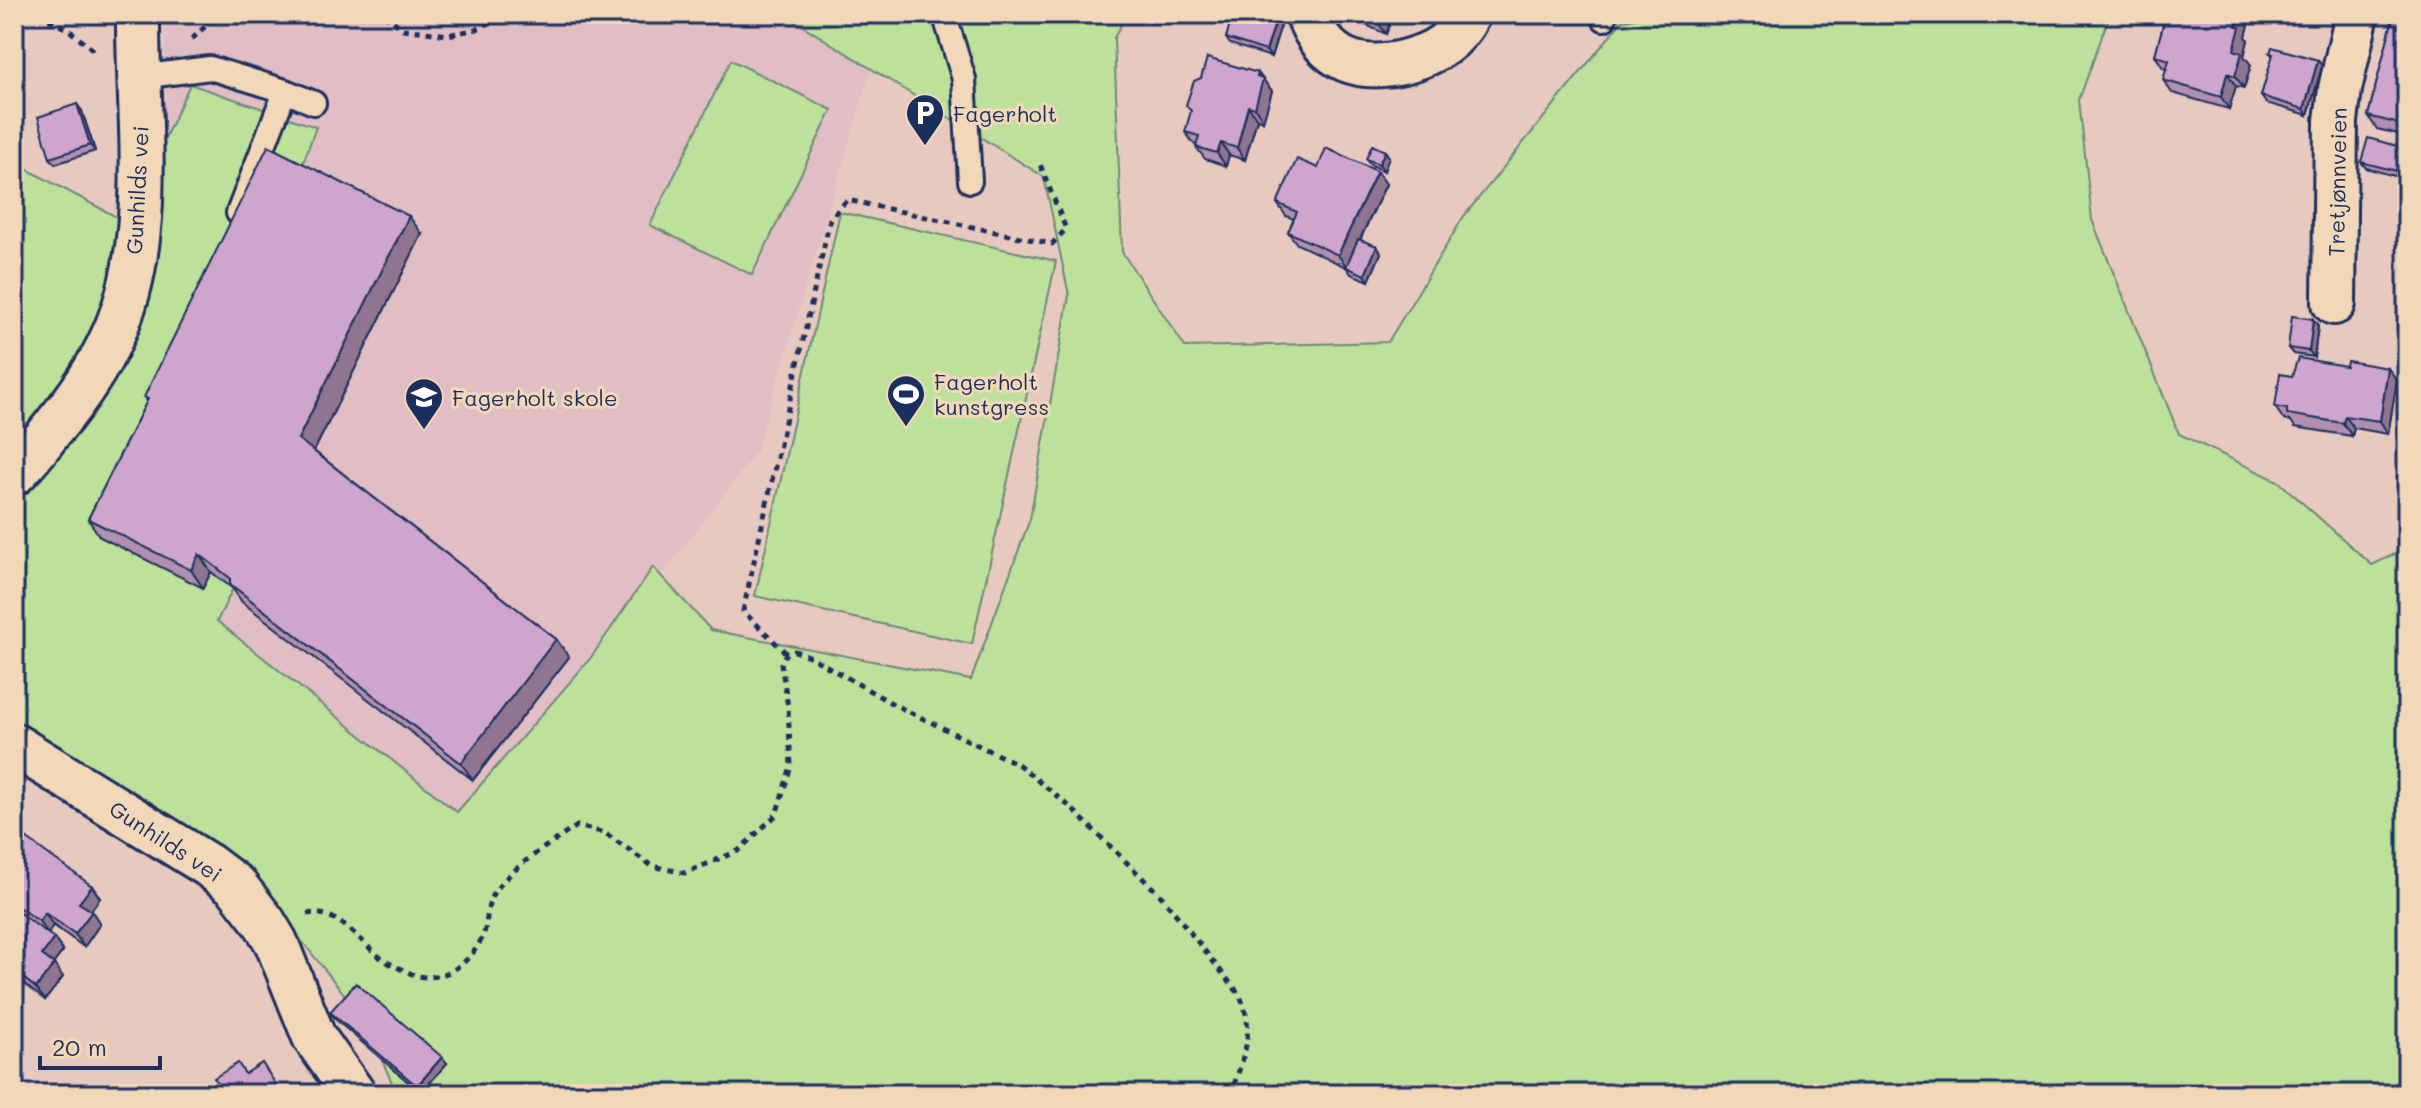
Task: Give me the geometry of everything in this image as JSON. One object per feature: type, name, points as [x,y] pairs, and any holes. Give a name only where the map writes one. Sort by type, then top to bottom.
[{"type":"street","name":"Gunhilds vei","points":[[14,474],[75,401],[95,371],[114,334],[127,298],[134,265],[142,166],[138,14]]},
{"type":"street","points":[[1307,14],[1319,37],[1333,52],[1369,67],[1386,66],[1438,50],[1451,40],[1469,14]]},
{"type":"street","name":"Tretjønnveien","points":[[2334,303],[2336,121],[2357,14]]},
{"type":"street","name":"Gunhilds vei","points":[[14,745],[208,865],[236,886],[276,942],[314,1037],[354,1094]]},
{"type":"lane","points":[[944,14],[964,79],[970,181]]},
{"type":"lane","points":[[140,77],[210,68],[314,103]]},
{"type":"lane","points":[[230,233],[285,91]]},
{"type":"path","points":[[384,14],[403,29],[448,35],[477,29],[507,14]]},
{"type":"path","points":[[786,653],[743,611],[830,219],[847,200],[1052,244],[1066,229],[1039,162]]},
{"type":"path","points":[[786,653],[795,651],[809,656],[893,704],[1019,765],[1110,844],[1163,898],[1239,994],[1246,1010],[1249,1039],[1231,1094]]},
{"type":"path","points":[[264,922],[316,912],[349,927],[383,959],[415,975],[444,975],[468,960],[483,937],[492,895],[515,867],[577,826],[605,833],[652,866],[685,873],[738,851],[776,815],[791,766],[788,707],[781,663],[786,653]]},
{"type":"shaded area","name":"Fagerholt skole","points":[[166,14],[827,14],[879,42],[756,452],[455,846],[14,551],[162,229]]},
{"type":"green space","points":[[784,14],[1127,14],[1114,38],[1122,252],[1185,347],[1388,342],[1464,216],[1622,21],[1651,14],[2110,14],[2079,100],[2092,220],[2179,434],[2278,481],[2372,565],[2407,548],[2407,1066],[2402,1074],[2407,1076],[2407,1094],[397,1094],[364,1019],[277,910],[14,728],[14,166],[21,166],[126,222],[190,84],[316,127],[265,268],[265,523],[217,621],[457,812],[590,659],[653,567],[711,630],[971,680],[1030,519],[1069,295],[1044,177]]},
{"type":"green space","points":[[731,60],[832,110],[752,275],[650,225]]},
{"type":"green space","name":"Fagerholt kunstgress","points":[[840,212],[1056,261],[972,644],[755,596]]},
{"type":"building","points":[[1233,14],[1278,14],[1266,51],[1226,38]]},
{"type":"building","points":[[1361,14],[1380,14],[1377,21]]},
{"type":"building","points":[[2166,14],[2240,14],[2234,50],[2242,53],[2235,76],[2227,73],[2221,97],[2163,80],[2169,60],[2155,55]]},
{"type":"building","points":[[2394,14],[2407,16],[2407,126],[2368,116]]},
{"type":"building","points":[[2272,47],[2318,60],[2304,109],[2261,96],[2273,54],[2270,53]]},
{"type":"building","points":[[1207,58],[1258,73],[1257,77],[1263,79],[1255,108],[1248,106],[1237,148],[1221,143],[1217,153],[1196,147],[1199,136],[1185,132],[1191,111],[1186,105],[1194,81],[1201,78]]},
{"type":"building","points":[[77,104],[90,145],[50,158],[38,117]]},
{"type":"building","points":[[2368,138],[2404,148],[2397,171],[2361,162]]},
{"type":"building","points":[[1372,145],[1385,151],[1379,164],[1366,159]]},
{"type":"building","points":[[268,146],[409,216],[298,439],[556,639],[461,763],[230,584],[230,578],[199,554],[191,570],[88,519],[148,399],[144,397]]},
{"type":"building","points":[[1326,148],[1377,171],[1338,255],[1288,232],[1297,212],[1277,203],[1297,159],[1318,168]]},
{"type":"building","points":[[1358,239],[1377,246],[1365,275],[1346,267]]},
{"type":"building","points":[[2292,316],[2313,319],[2309,351],[2288,348]]},
{"type":"building","points":[[2298,358],[2346,366],[2347,361],[2388,368],[2380,421],[2345,416],[2343,423],[2287,414],[2287,409],[2275,407],[2280,374],[2292,376]]},
{"type":"building","points":[[19,833],[92,886],[79,903],[92,911],[75,934],[45,913],[39,921],[14,904],[14,840]]},
{"type":"building","points":[[14,909],[54,938],[42,955],[54,964],[36,988],[14,971]]},
{"type":"building","points":[[356,983],[442,1057],[417,1086],[330,1012]]},
{"type":"building","points":[[238,1063],[245,1074],[262,1063],[282,1094],[224,1094],[214,1078]]},
{"type":"building","points":[[450,1086],[454,1094],[437,1094]]},
{"type":"place","name":"Fagerholt","points":[[925,147]]},
{"type":"place","name":"Fagerholt kunstgress","points":[[906,428]]},
{"type":"place","name":"Fagerholt skole","points":[[424,431]]}]
